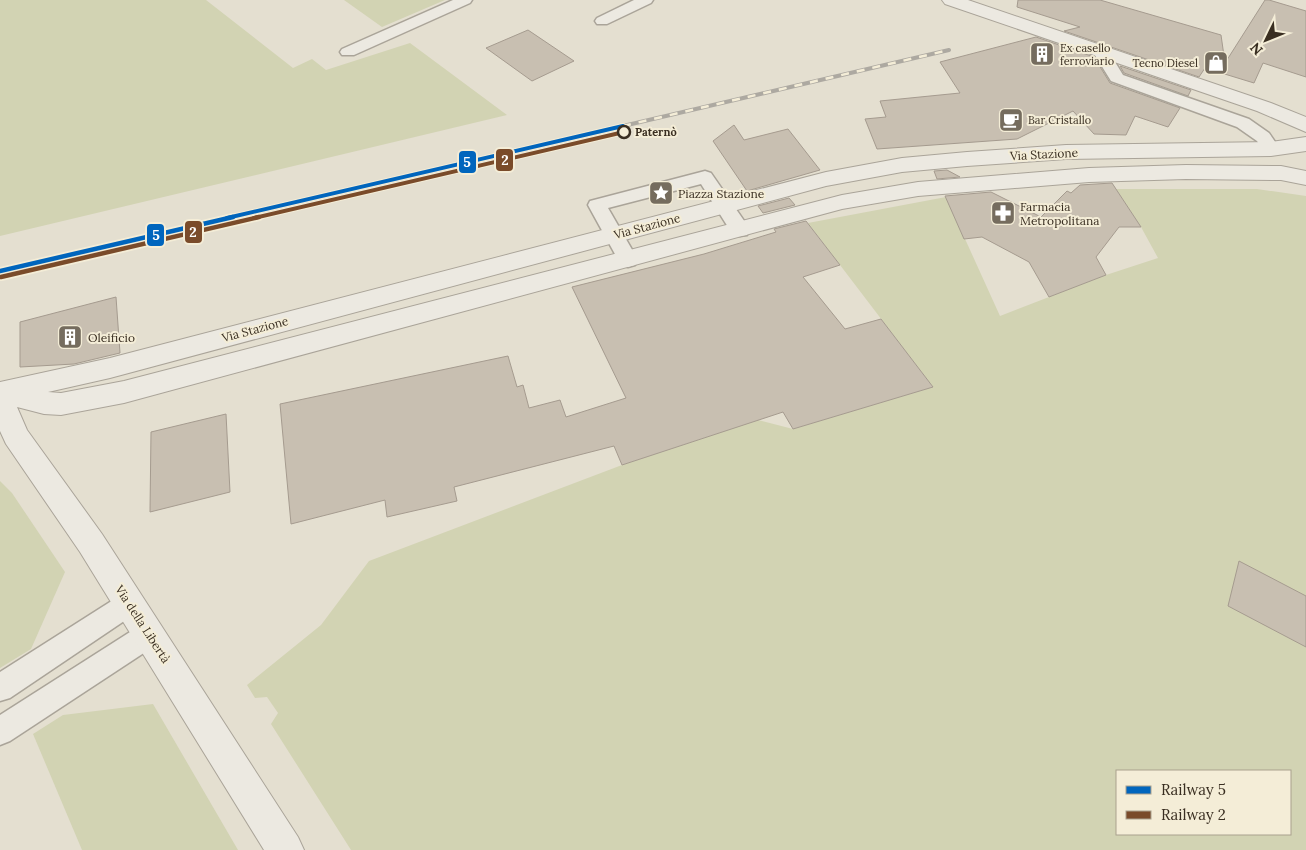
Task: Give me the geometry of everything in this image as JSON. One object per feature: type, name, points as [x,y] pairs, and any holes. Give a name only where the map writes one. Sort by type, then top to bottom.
[{"type":"street","points":[[951,0],[1264,107],[1297,120],[1306,126]]},
{"type":"street","points":[[959,0],[1051,27],[1306,109]]},
{"type":"street","name":"Via Stazione","points":[[0,393],[110,368],[826,178],[902,165],[967,159],[1066,152],[1271,149],[1306,144]]},
{"type":"street","name":"Via Stazione","points":[[0,393],[14,394],[44,403],[61,404],[124,392],[842,202],[918,189],[1089,175],[1186,172],[1281,173],[1306,178]]},
{"type":"street","name":"Via della Libertà","points":[[0,400],[16,436],[91,543],[130,603],[285,850]]},
{"type":"lane","points":[[348,52],[465,0]]},
{"type":"lane","points":[[602,21],[646,0]]},
{"type":"lane","points":[[1101,52],[1117,78],[1205,108],[1251,128],[1268,143],[1271,149]]},
{"type":"lane","points":[[1205,108],[1251,110],[1264,107]]},
{"type":"lane","points":[[628,260],[597,205],[705,177],[740,230]]},
{"type":"lane","points":[[0,688],[130,603]]},
{"type":"lane","points":[[0,731],[150,634]]},
{"type":"green space","points":[[0,0],[206,0],[293,68],[312,59],[326,70],[410,43],[507,115],[0,236]]},
{"type":"green space","points":[[344,0],[445,0],[382,27]]},
{"type":"green space","points":[[1116,189],[1257,189],[1306,196],[1306,850],[351,850],[271,724],[278,713],[267,697],[255,698],[247,685],[321,625],[369,561],[622,465],[758,420],[793,429],[933,387],[808,223],[946,197],[1000,316],[1106,275],[1158,258],[1141,227]]},
{"type":"green space","points":[[0,481],[12,493],[65,572],[31,649],[0,668]]},
{"type":"green space","points":[[153,704],[238,850],[82,850],[33,734],[63,715]]},
{"type":"building","points":[[1018,0],[1100,0],[1221,35],[1225,63],[1265,0],[1269,0],[1306,11],[1306,77],[1263,63],[1254,83],[1205,68],[1199,77],[1064,31],[1080,27],[1017,7]]},
{"type":"building","points":[[528,30],[574,61],[532,81],[486,48]]},
{"type":"building","points":[[1036,37],[1094,57],[1110,83],[1180,108],[1168,127],[1135,116],[1126,135],[1094,134],[1073,111],[1017,139],[877,149],[865,119],[886,117],[880,101],[960,93],[940,62]]},
{"type":"building","points":[[1120,66],[1191,90],[1188,96],[1124,73]]},
{"type":"building","points":[[734,125],[744,140],[788,129],[820,170],[747,191],[713,141]]},
{"type":"building","points":[[947,170],[960,177],[937,179],[934,171]]},
{"type":"building","points":[[1112,183],[1141,227],[1119,227],[1096,257],[1106,275],[1049,297],[1029,262],[982,237],[964,239],[945,196],[991,192],[1041,217],[1067,191],[1071,193],[1080,185]]},
{"type":"building","points":[[789,198],[795,205],[763,213],[758,206]]},
{"type":"building","points":[[806,221],[840,265],[803,277],[845,329],[881,319],[933,387],[793,429],[783,412],[622,465],[614,446],[454,487],[457,501],[387,517],[385,500],[291,524],[280,404],[508,356],[517,387],[523,385],[529,408],[560,400],[566,417],[626,398],[572,287],[704,254],[776,232],[774,229]]},
{"type":"building","name":"Oleificio","points":[[116,297],[120,353],[74,364],[20,367],[20,322]]},
{"type":"building","points":[[226,414],[230,492],[150,512],[151,432]]},
{"type":"building","points":[[1239,561],[1306,596],[1306,647],[1228,606]]},
{"type":"railway","points":[[623,126],[949,50]]},
{"type":"rail line","name":"5","points":[[0,271],[623,126]]},
{"type":"rail line","name":"2","points":[[1,277],[624,132]]},
{"type":"place","name":"Ex casello ferroviario","points":[[1042,54]]},
{"type":"place","name":"Tecno Diesel","points":[[1216,63]]},
{"type":"place","name":"Bar Cristallo","points":[[1011,120]]},
{"type":"place","name":"Paternò","points":[[624,132]]},
{"type":"place","name":"Piazza Stazione","points":[[661,193]]},
{"type":"place","name":"Farmacia Metropolitana","points":[[1003,213]]},
{"type":"place","name":"Oleificio","points":[[70,337]]}]
